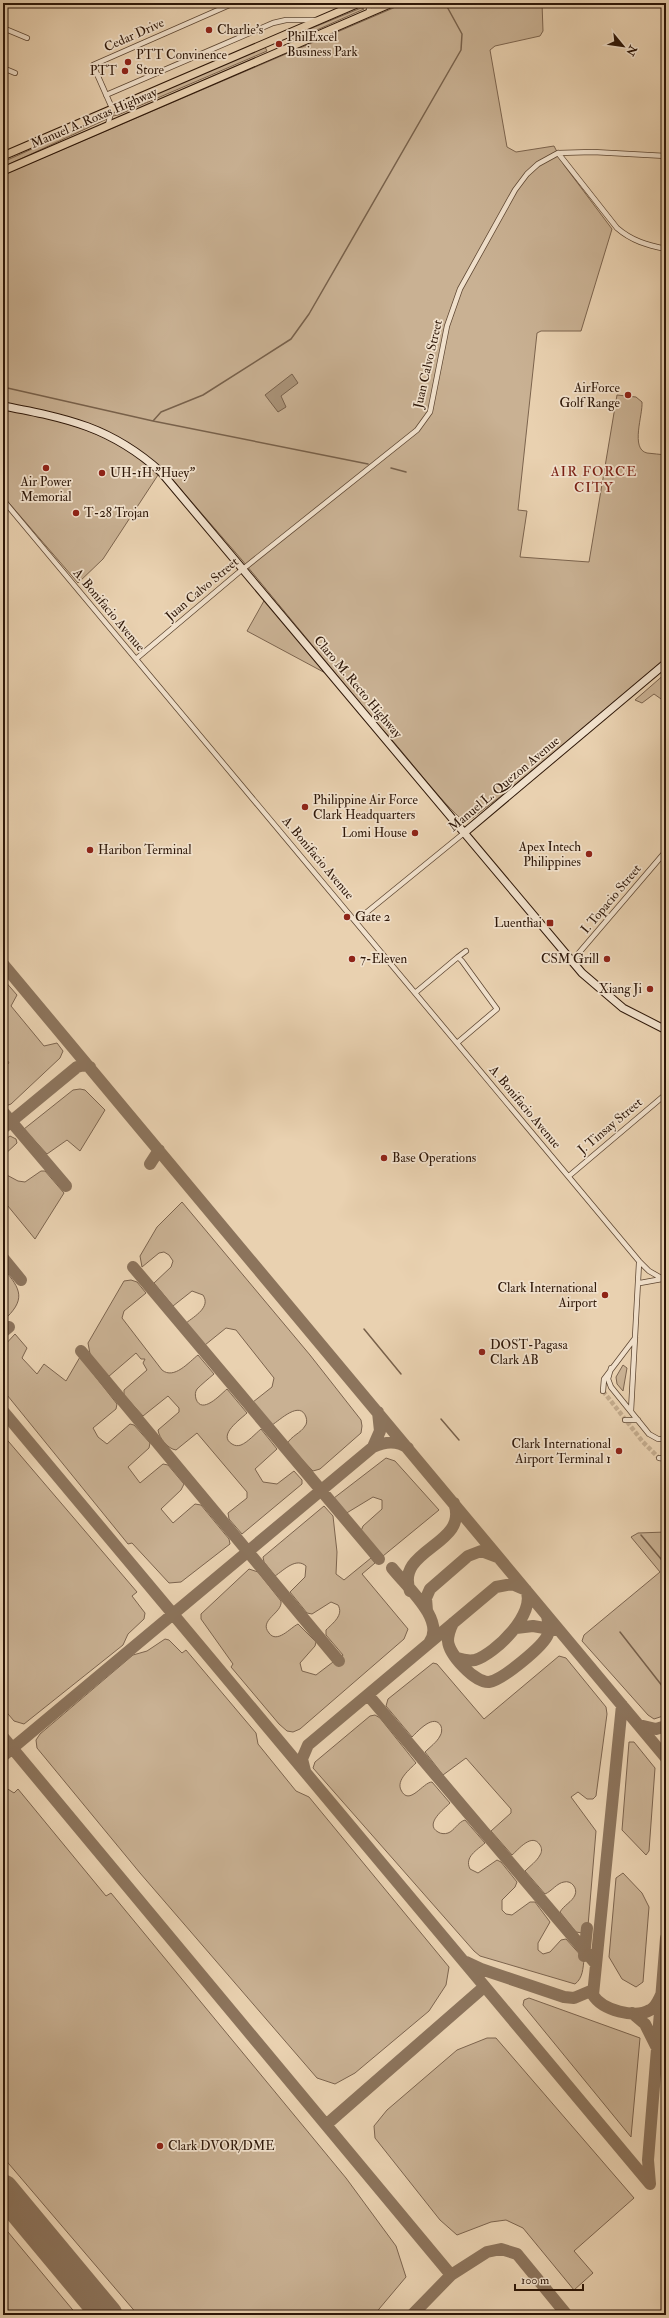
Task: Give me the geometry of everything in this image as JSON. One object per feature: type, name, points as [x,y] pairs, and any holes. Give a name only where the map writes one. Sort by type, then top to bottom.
[{"type":"main road","name":"Manuel A. Roxas Highway","points":[[3,156],[359,3]]},
{"type":"main road","name":"Manuel A. Roxas Highway","points":[[3,170],[392,3]]},
{"type":"main road","name":"Claro M. Recto Highway","points":[[3,406],[73,420],[111,436],[137,452],[161,472],[244,568],[464,833],[591,982],[633,1014],[666,1030]]},
{"type":"main road","points":[[666,647],[666,656]]},
{"type":"main road","name":"Manuel L. Quezon Avenue","points":[[464,833],[666,663]]},
{"type":"street","name":"Cedar Drive","points":[[106,95],[92,65],[227,4],[234,3]]},
{"type":"street","points":[[369,3],[369,13]]},
{"type":"street","points":[[108,125],[112,108],[106,95],[273,23],[286,20],[320,20]]},
{"type":"street","points":[[3,28],[27,38]]},
{"type":"street","points":[[3,68],[15,73]]},
{"type":"street","name":"Juan Calvo Street","points":[[136,659],[244,568],[404,441],[422,424],[430,412],[447,326],[467,274],[514,190],[538,164],[558,153],[593,152],[666,156]]},
{"type":"street","points":[[558,153],[617,228],[626,236],[641,243],[666,249]]},
{"type":"street","name":"A. Bonifacio Avenue","points":[[3,500],[639,1261],[649,1271],[664,1278]]},
{"type":"street","name":"Manuel L. Quezon Avenue","points":[[356,921],[464,833]]},
{"type":"street","name":"I. Topacio Street","points":[[572,961],[665,853]]},
{"type":"street","points":[[415,993],[466,951]]},
{"type":"street","points":[[457,1042],[496,1010],[497,1007],[458,957]]},
{"type":"street","name":"J. Tinsay Street","points":[[569,1176],[666,1094]]},
{"type":"street","points":[[631,1411],[640,1283],[639,1261]]},
{"type":"street","points":[[640,1283],[664,1278]]},
{"type":"street","points":[[603,1391],[604,1379],[611,1368],[636,1338]]},
{"type":"street","points":[[611,1368],[609,1384],[653,1438],[666,1439]]},
{"type":"street","points":[[625,1420],[638,1420]]},
{"type":"street","points":[[658,1458],[666,1459]]},
{"type":"shaded area","points":[[405,3],[542,3],[543,31],[540,36],[495,46],[490,50],[507,147],[516,152],[554,146],[564,165],[612,229],[581,331],[541,331],[537,333],[518,510],[527,511],[520,557],[589,562],[617,395],[636,397],[642,402],[638,439],[642,450],[647,453],[666,455],[665,660],[514,786],[467,822],[460,818],[450,808],[379,726],[242,560],[165,471],[105,430],[90,424],[3,403],[3,175]]},
{"type":"shaded area","points":[[361,8],[364,9],[292,41],[290,37]]},
{"type":"shaded area","points":[[265,47],[267,51],[113,116],[114,112]]},
{"type":"shaded area","points":[[105,116],[108,116],[107,119],[3,167],[3,162]]},
{"type":"shaded area","points":[[292,374],[298,383],[281,396],[286,407],[278,412],[265,395]]},
{"type":"shaded area","points":[[3,407],[51,419],[98,435],[127,450],[158,475],[103,559],[78,583],[3,496]]},
{"type":"shaded area","points":[[265,599],[329,675],[247,631]]},
{"type":"shaded area","points":[[666,673],[664,701],[654,694],[642,703],[635,700]]},
{"type":"shaded area","points":[[3,979],[17,995],[11,1006],[44,1046],[57,1043],[63,1051],[60,1058],[11,1104],[3,1107],[3,1067],[9,1063],[3,1053]]},
{"type":"shaded area","points":[[73,1090],[85,1090],[105,1110],[80,1151],[67,1140],[47,1154],[24,1129]]},
{"type":"shaded area","points":[[10,1136],[16,1139],[17,1143],[3,1156],[3,1141]]},
{"type":"shaded area","points":[[41,1171],[45,1171],[64,1193],[35,1239],[3,1200],[3,1173],[18,1181],[25,1182]]},
{"type":"shaded area","points":[[182,1202],[310,1355],[361,1420],[361,1433],[320,1469],[313,1471],[287,1444],[306,1425],[307,1422],[303,1412],[299,1410],[290,1413],[272,1425],[253,1402],[272,1387],[274,1378],[236,1330],[226,1328],[205,1345],[186,1323],[204,1307],[205,1299],[203,1295],[192,1291],[173,1306],[154,1283],[171,1267],[173,1261],[169,1255],[164,1252],[159,1253],[142,1267],[140,1256],[157,1227]]},
{"type":"shaded area","points":[[3,1268],[14,1283],[19,1295],[15,1307],[3,1321]]},
{"type":"shaded area","points":[[131,1280],[137,1282],[146,1293],[124,1311],[122,1318],[162,1370],[167,1373],[171,1373],[181,1369],[198,1355],[214,1374],[196,1390],[196,1399],[199,1403],[202,1405],[211,1402],[227,1389],[247,1413],[232,1427],[227,1436],[228,1440],[234,1445],[241,1445],[261,1429],[277,1449],[255,1469],[263,1482],[277,1484],[294,1471],[302,1480],[302,1484],[242,1534],[229,1519],[228,1513],[247,1498],[247,1492],[197,1433],[176,1450],[164,1443],[160,1436],[158,1430],[179,1412],[179,1408],[168,1396],[143,1416],[124,1395],[124,1390],[147,1370],[143,1363],[145,1359],[141,1359],[136,1353],[108,1377],[90,1354],[88,1343],[124,1281]]},
{"type":"shaded area","points":[[15,1334],[27,1348],[22,1358],[37,1374],[44,1364],[66,1381],[80,1357],[117,1404],[116,1409],[93,1428],[98,1437],[107,1444],[130,1424],[134,1425],[150,1443],[149,1448],[128,1467],[140,1483],[163,1464],[168,1465],[184,1484],[181,1490],[161,1509],[173,1523],[195,1504],[201,1505],[229,1539],[230,1544],[181,1582],[169,1583],[132,1543],[128,1544],[3,1390],[3,1347]]},
{"type":"shaded area","points":[[623,1365],[627,1368],[623,1391],[617,1384],[616,1377]]},
{"type":"shaded area","points":[[3,1435],[137,1592],[132,1596],[145,1613],[144,1619],[128,1634],[123,1645],[24,1724],[14,1721],[3,1708]]},
{"type":"shaded area","points":[[386,1458],[395,1461],[439,1510],[383,1556],[361,1531],[363,1526],[382,1509],[382,1500],[373,1497],[345,1514],[334,1498]]},
{"type":"shaded area","points":[[324,1506],[333,1516],[337,1552],[336,1574],[344,1580],[371,1558],[375,1563],[362,1574],[408,1629],[404,1639],[300,1729],[293,1732],[287,1731],[279,1724],[231,1667],[233,1664],[201,1619],[201,1614],[249,1569],[258,1572],[281,1601],[281,1605],[268,1620],[266,1628],[269,1633],[272,1636],[280,1636],[298,1624],[316,1642],[315,1646],[300,1663],[302,1671],[316,1675],[333,1662],[339,1661],[343,1655],[326,1635],[326,1630],[339,1615],[340,1612],[338,1605],[331,1602],[312,1614],[307,1613],[290,1592],[305,1577],[306,1566],[298,1563],[290,1565],[275,1576],[264,1562],[263,1557]]},
{"type":"shaded area","points":[[666,1532],[666,1715],[654,1719],[648,1715],[582,1641],[584,1635],[660,1572],[631,1537],[638,1533]]},
{"type":"shaded area","points":[[165,1639],[169,1640],[182,1653],[186,1650],[256,1733],[258,1744],[296,1791],[309,1797],[449,1967],[446,1985],[429,2011],[355,2073],[335,2084],[317,2078],[140,1873],[37,1748],[36,1740],[40,1734],[133,1655],[147,1651]]},
{"type":"shaded area","points":[[559,1656],[566,1658],[606,1707],[607,1714],[596,1796],[593,1799],[587,1799],[578,1792],[571,1797],[596,1831],[588,1926],[586,1931],[582,1933],[576,1932],[560,1912],[575,1895],[575,1887],[569,1882],[561,1883],[545,1894],[525,1871],[541,1853],[541,1847],[537,1841],[533,1840],[525,1843],[512,1855],[491,1831],[511,1813],[511,1809],[466,1758],[443,1775],[425,1752],[441,1735],[441,1726],[438,1722],[434,1721],[426,1724],[412,1737],[386,1706],[388,1699],[433,1663],[437,1664],[484,1719]]},
{"type":"shaded area","points":[[375,1715],[380,1718],[416,1763],[404,1775],[400,1782],[401,1790],[404,1795],[412,1795],[428,1783],[432,1782],[450,1803],[436,1817],[433,1825],[434,1829],[440,1833],[448,1833],[465,1820],[485,1843],[470,1857],[470,1869],[478,1873],[497,1860],[501,1862],[517,1882],[515,1887],[502,1900],[502,1910],[506,1914],[512,1915],[530,1902],[535,1902],[550,1922],[538,1943],[538,1950],[543,1954],[550,1952],[561,1940],[566,1939],[584,1959],[583,1969],[578,1982],[575,1984],[480,1956],[313,1768],[315,1762],[370,1716]]},
{"type":"shaded area","points":[[629,1742],[634,1742],[655,1768],[649,1851],[646,1855],[622,1830]]},
{"type":"shaded area","points":[[3,1786],[14,1793],[18,1789],[106,1896],[111,1893],[346,2178],[396,2246],[406,2277],[374,2315],[138,2315],[3,2157]]},
{"type":"shaded area","points":[[623,1873],[642,1893],[649,1907],[643,1982],[636,1987],[622,1979],[609,1957],[616,1878]]},
{"type":"shaded area","points":[[529,1998],[640,2038],[631,2137],[523,2005],[524,2000]]},
{"type":"shaded area","points":[[487,2038],[496,2038],[634,2198],[574,2251],[593,2273],[574,2290],[523,2228],[506,2220],[491,2222],[457,2235],[440,2220],[375,2138],[374,2126],[387,2110],[457,2050]]},
{"type":"shaded area","points":[[3,2226],[77,2315],[3,2315]]},
{"type":"waterway","points":[[3,387],[153,421],[161,412],[203,395],[291,339],[309,314],[461,50],[462,34],[445,3]]},
{"type":"waterway","points":[[153,421],[368,464]]},
{"type":"waterway","points":[[391,468],[406,472]]},
{"type":"waterway","points":[[364,1329],[401,1374]]},
{"type":"waterway","points":[[441,1419],[459,1440]]},
{"type":"waterway","points":[[641,1535],[666,1565]]},
{"type":"waterway","points":[[620,1632],[663,1687]]},
{"type":"waterway","points":[[663,1687],[666,1657]]},
{"type":"taxiway","points":[[3,964],[666,1758]]},
{"type":"taxiway","points":[[3,1128],[77,1067],[84,1065],[90,1067]]},
{"type":"taxiway","points":[[3,1112],[66,1186]]},
{"type":"taxiway","points":[[150,1164],[159,1150]]},
{"type":"taxiway","points":[[3,1258],[21,1280]]},
{"type":"taxiway","points":[[133,1267],[379,1559]]},
{"type":"taxiway","points":[[3,1332],[9,1327]]},
{"type":"taxiway","points":[[81,1351],[339,1661]]},
{"type":"taxiway","points":[[3,1411],[650,2184]]},
{"type":"taxiway","points":[[373,1447],[380,1431],[378,1412]]},
{"type":"taxiway","points":[[3,1756],[373,1447],[382,1444],[395,1443],[404,1445],[408,1448]]},
{"type":"taxiway","points":[[410,1591],[408,1577],[412,1565],[452,1529],[456,1517],[454,1503]]},
{"type":"taxiway","points":[[427,1611],[426,1598],[430,1589],[468,1556],[481,1551],[497,1557]]},
{"type":"taxiway","points":[[392,1568],[415,1594],[429,1614],[433,1625],[433,1634],[429,1643]]},
{"type":"taxiway","points":[[305,1771],[302,1759],[308,1745],[496,1587],[512,1584],[526,1590],[528,1599],[525,1610],[520,1621],[503,1641],[493,1650],[475,1660],[457,1658]]},
{"type":"taxiway","points":[[453,1623],[448,1636],[449,1647],[470,1673],[483,1681],[489,1682],[495,1680],[522,1662],[539,1646],[549,1632],[547,1616]]},
{"type":"taxiway","points":[[516,1628],[533,1626],[556,1630]]},
{"type":"taxiway","points":[[368,1695],[596,1964]]},
{"type":"taxiway","points":[[622,1705],[593,1995],[597,2000],[611,2009],[619,2012],[636,2014],[644,2013],[652,2009],[657,2004],[661,1995]]},
{"type":"taxiway","points":[[639,1725],[656,1729],[666,1726]]},
{"type":"taxiway","points":[[3,1737],[451,2275]]},
{"type":"taxiway","points":[[584,1956],[587,1928]]},
{"type":"taxiway","points":[[650,2184],[648,2160],[666,1938]]},
{"type":"taxiway","points":[[466,1962],[481,1969],[564,1997],[574,1998],[593,1990]]},
{"type":"taxiway","points":[[327,2124],[484,1987]]},
{"type":"taxiway","points":[[632,2013],[645,2024],[656,2046]]},
{"type":"taxiway","points":[[412,2315],[451,2275],[487,2252],[501,2249],[517,2254],[567,2315]]},
{"type":"runway","points":[[3,2190],[107,2315]]},
{"type":"tunnel","points":[[603,1391],[643,1442],[659,1458]]},
{"type":"place","name":"Charlie's","points":[[209,30]]},
{"type":"place","name":"PhilExcel Business Park","points":[[279,44]]},
{"type":"place","name":"PTT Convinence Store","points":[[128,62]]},
{"type":"place","name":"PTT","points":[[125,71]]},
{"type":"place","name":"AirForce Golf Range","points":[[628,395]]},
{"type":"place","name":"Air Power Memorial","points":[[46,468]]},
{"type":"place","name":"UH-1H \"Huey\"","points":[[102,473]]},
{"type":"place","name":"T-28 Trojan","points":[[76,513]]},
{"type":"place","name":"Philippine Air Force Clark Headquarters","points":[[305,807]]},
{"type":"place","name":"Lomi House","points":[[415,833]]},
{"type":"place","name":"Haribon Terminal","points":[[90,850]]},
{"type":"place","name":"Apex Intech Philippines","points":[[589,854]]},
{"type":"place","name":"Gate 2","points":[[347,917]]},
{"type":"place","name":"Luenthai","points":[[550,923]]},
{"type":"place","name":"7-Eleven","points":[[352,959]]},
{"type":"place","name":"CSM Grill","points":[[607,959]]},
{"type":"place","name":"Xiang Ji","points":[[650,989]]},
{"type":"place","name":"Base Operations","points":[[384,1158]]},
{"type":"place","name":"Clark International Airport","points":[[605,1295]]},
{"type":"place","name":"DOST-Pagasa Clark AB","points":[[482,1352]]},
{"type":"place","name":"Clark International Airport Terminal 1","points":[[619,1451]]},
{"type":"place","name":"Clark DVOR/DME","points":[[160,2146]]},
{"type":"district","name":"AIR FORCE CITY","points":[[594,480]]}]
